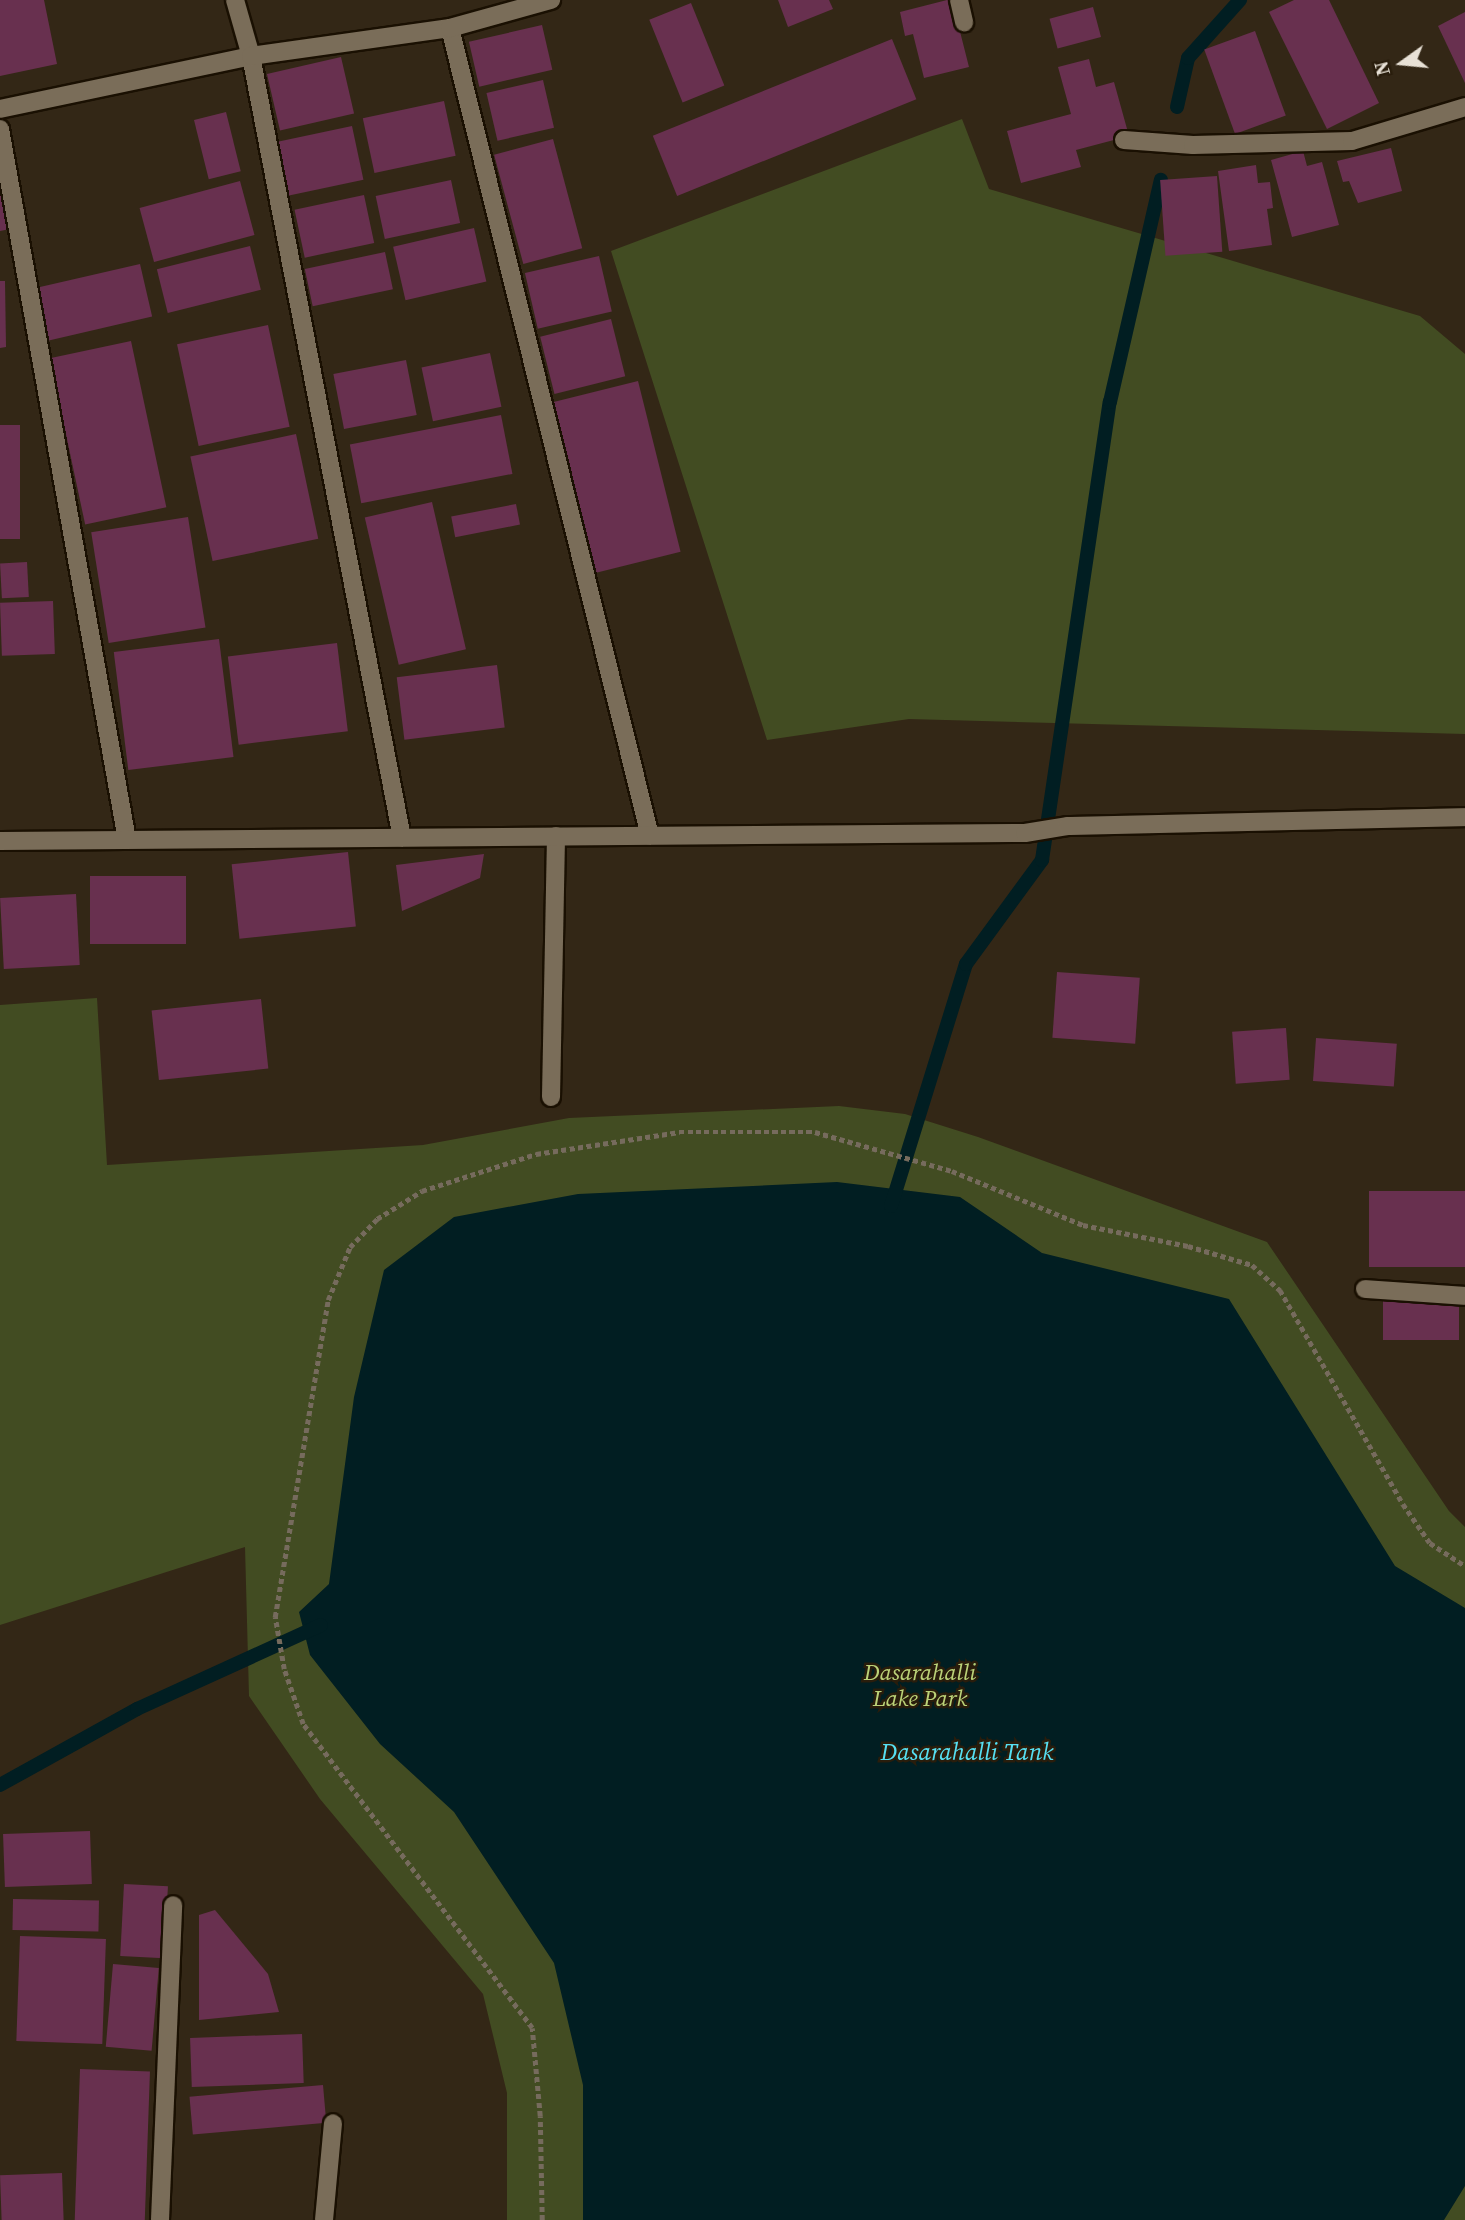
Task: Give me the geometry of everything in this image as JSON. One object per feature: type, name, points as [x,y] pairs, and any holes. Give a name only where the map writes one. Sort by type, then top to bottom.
[{"type":"street","points":[[235,0],[251,56],[402,838]]},
{"type":"street","points":[[0,109],[251,56],[450,28],[551,0]]},
{"type":"street","points":[[959,0],[964,22]]},
{"type":"street","points":[[450,28],[650,836]]},
{"type":"street","points":[[1124,140],[1193,145],[1352,141],[1465,107]]},
{"type":"street","points":[[0,129],[127,840]]},
{"type":"street","points":[[0,841],[1025,833],[1068,826],[1465,817]]},
{"type":"street","points":[[551,1097],[556,836]]},
{"type":"street","points":[[1365,1289],[1465,1296]]},
{"type":"street","points":[[160,2220],[173,1905]]},
{"type":"street","points":[[324,2220],[333,2123]]},
{"type":"path","points":[[542,2220],[538,2079],[532,2028],[303,1724],[283,1661],[275,1616],[328,1300],[350,1247],[377,1219],[422,1191],[536,1154],[679,1132],[816,1132],[926,1164],[1083,1225],[1188,1245],[1252,1265],[1280,1290],[1409,1514],[1430,1543],[1465,1566]]},
{"type":"green space","points":[[962,119],[989,189],[1420,316],[1465,354],[1465,734],[909,719],[767,740],[611,251]]},
{"type":"green space","name":"Dasarahalli Tank","points":[[97,998],[107,1165],[423,1145],[569,1118],[839,1106],[905,1114],[978,1137],[1267,1242],[1449,1511],[1465,1527],[1465,2220],[507,2220],[507,2093],[483,1994],[320,1799],[249,1696],[245,1547],[0,1625],[0,1005]]},
{"type":"water","name":"Dasarahalli Tank","points":[[837,1182],[960,1197],[1042,1253],[1229,1299],[1395,1566],[1465,1608],[1465,2186],[1444,2220],[583,2220],[583,2085],[554,1963],[454,1812],[380,1744],[310,1655],[299,1612],[329,1584],[354,1397],[384,1270],[454,1217],[578,1194]]},
{"type":"building","points":[[0,0],[44,0],[57,64],[0,76]]},
{"type":"building","points":[[778,0],[829,0],[833,9],[788,27]]},
{"type":"building","points":[[952,0],[969,67],[924,78],[913,34],[905,36],[900,12]]},
{"type":"building","points":[[1294,0],[1329,0],[1379,103],[1327,129],[1269,12]]},
{"type":"building","points":[[691,3],[724,86],[683,102],[649,20]]},
{"type":"building","points":[[1093,7],[1101,37],[1058,49],[1050,19]]},
{"type":"building","points":[[1465,12],[1465,83],[1438,26]]},
{"type":"building","points":[[542,25],[552,70],[479,87],[469,42]]},
{"type":"building","points":[[1255,31],[1286,116],[1235,134],[1204,49]]},
{"type":"building","points":[[892,39],[916,99],[677,196],[653,136]]},
{"type":"building","points":[[341,57],[354,114],[280,131],[267,74]]},
{"type":"building","points":[[1089,59],[1096,87],[1114,82],[1129,136],[1076,150],[1081,167],[1021,183],[1007,131],[1071,114],[1058,67]]},
{"type":"building","points":[[543,80],[554,128],[498,141],[486,93]]},
{"type":"building","points":[[444,101],[456,156],[374,173],[363,118]]},
{"type":"building","points":[[226,112],[241,171],[209,179],[194,120]]},
{"type":"building","points":[[352,126],[363,180],[289,196],[278,142]]},
{"type":"building","points":[[553,139],[582,248],[523,264],[494,155]]},
{"type":"building","points":[[1391,148],[1402,191],[1358,203],[1349,181],[1343,182],[1337,161]]},
{"type":"building","points":[[1303,151],[1307,166],[1322,162],[1339,225],[1292,237],[1271,160]]},
{"type":"building","points":[[1256,165],[1258,183],[1270,182],[1273,208],[1267,209],[1272,245],[1229,251],[1218,171]]},
{"type":"building","points":[[0,169],[10,229],[0,231]]},
{"type":"building","points":[[1217,176],[1222,252],[1165,256],[1160,180]]},
{"type":"building","points":[[451,180],[460,223],[385,239],[376,196]]},
{"type":"building","points":[[240,181],[254,235],[154,262],[140,208]]},
{"type":"building","points":[[364,195],[374,243],[305,258],[295,210]]},
{"type":"building","points":[[474,228],[486,282],[405,300],[393,247]]},
{"type":"building","points":[[250,246],[261,290],[168,313],[157,269]]},
{"type":"building","points":[[385,252],[393,289],[313,306],[305,269]]},
{"type":"building","points":[[599,256],[612,312],[538,329],[525,273]]},
{"type":"building","points":[[140,264],[152,317],[49,340],[37,288]]},
{"type":"building","points":[[0,281],[5,281],[6,347],[0,348]]},
{"type":"building","points":[[611,319],[625,376],[554,394],[540,337]]},
{"type":"building","points":[[268,325],[290,427],[199,446],[177,344]]},
{"type":"building","points":[[131,341],[166,507],[85,525],[50,358]]},
{"type":"building","points":[[490,353],[501,407],[433,421],[422,368]]},
{"type":"building","points":[[406,360],[417,415],[344,429],[333,374]]},
{"type":"building","points":[[638,381],[681,552],[596,573],[554,402]]},
{"type":"building","points":[[501,415],[512,474],[361,503],[350,444]]},
{"type":"building","points":[[0,425],[20,425],[20,539],[0,539]]},
{"type":"building","points":[[296,434],[318,539],[213,561],[190,456]]},
{"type":"building","points":[[432,502],[466,649],[399,665],[365,518]]},
{"type":"building","points":[[516,504],[520,525],[455,537],[451,517]]},
{"type":"building","points":[[188,517],[206,628],[109,643],[91,532]]},
{"type":"building","points":[[27,562],[29,597],[2,598],[0,563]]},
{"type":"building","points":[[53,601],[55,654],[2,656],[0,603]]},
{"type":"building","points":[[219,639],[234,757],[128,770],[114,652]]},
{"type":"building","points":[[337,643],[348,731],[239,745],[228,656]]},
{"type":"building","points":[[497,665],[505,728],[404,740],[397,677]]},
{"type":"building","points":[[348,852],[356,927],[239,939],[232,864]]},
{"type":"building","points":[[484,854],[480,878],[402,911],[396,865]]},
{"type":"building","points":[[90,876],[186,876],[186,944],[90,944]]},
{"type":"building","points":[[76,894],[80,965],[4,969],[0,898]]},
{"type":"building","points":[[1057,972],[1140,978],[1135,1044],[1052,1038]]},
{"type":"building","points":[[261,999],[268,1069],[159,1080],[152,1010]]},
{"type":"building","points":[[1286,1028],[1290,1080],[1236,1084],[1232,1032]]},
{"type":"building","points":[[1316,1038],[1397,1044],[1394,1087],[1313,1081]]},
{"type":"building","points":[[1369,1191],[1465,1191],[1465,1267],[1369,1267]]},
{"type":"building","points":[[1383,1298],[1459,1298],[1459,1340],[1383,1340]]},
{"type":"building","points":[[90,1831],[92,1884],[5,1887],[3,1834]]},
{"type":"building","points":[[124,1884],[168,1886],[164,1958],[120,1956]]},
{"type":"building","points":[[13,1899],[99,1901],[98,1931],[12,1930]]},
{"type":"building","points":[[215,1910],[268,1974],[279,2012],[199,2020],[199,1915]]},
{"type":"building","points":[[20,1936],[106,1939],[102,2044],[16,2041]]},
{"type":"building","points":[[113,1964],[159,1968],[152,2051],[106,2047]]},
{"type":"building","points":[[302,2034],[304,2083],[192,2087],[190,2038]]},
{"type":"building","points":[[80,2069],[150,2071],[145,2220],[75,2220]]},
{"type":"building","points":[[323,2085],[326,2123],[193,2135],[190,2097]]},
{"type":"building","points":[[62,2173],[64,2220],[2,2220],[0,2175]]},
{"type":"waterway","points":[[1177,107],[1188,58],[1240,0]]},
{"type":"waterway","points":[[891,1206],[966,964],[1042,860],[1110,402],[1161,180]]},
{"type":"waterway","points":[[0,1785],[137,1709],[321,1625]]},
{"type":"park label","name":"Dasarahalli Lake Park","points":[[920,1685]]}]
